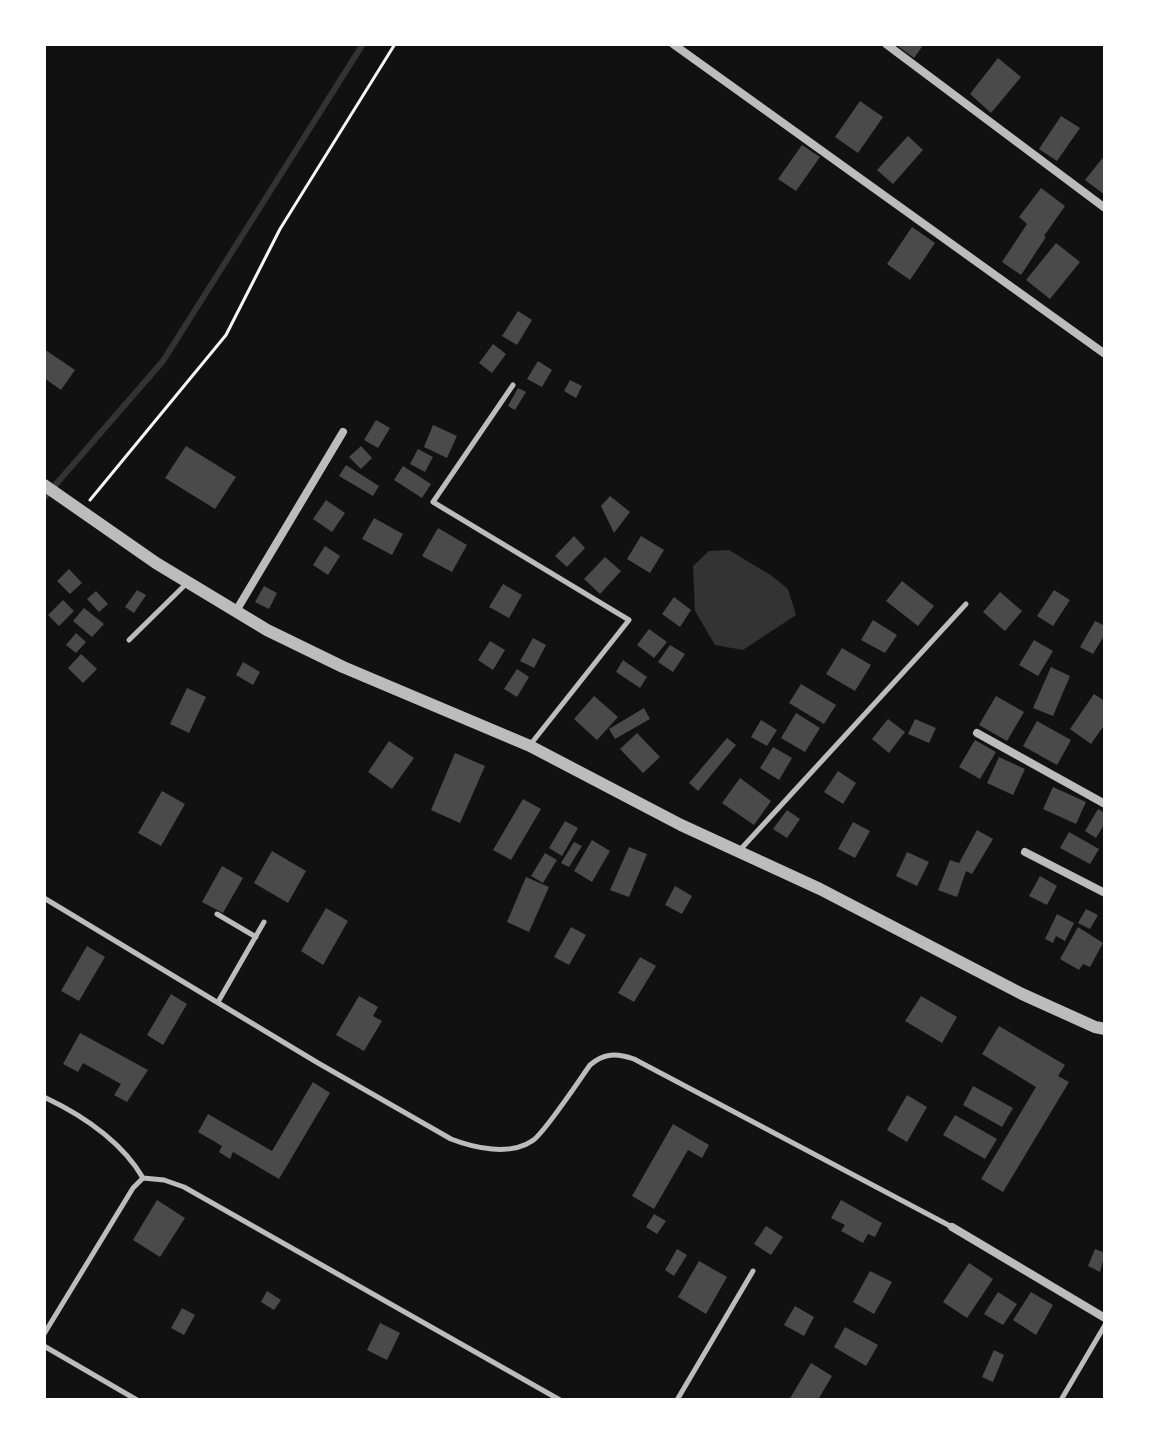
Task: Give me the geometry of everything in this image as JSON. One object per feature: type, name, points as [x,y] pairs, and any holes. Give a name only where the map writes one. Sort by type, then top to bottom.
[{"type":"street","points":[[673,44],[1105,354]]},
{"type":"street","points":[[886,44],[1105,208]]},
{"type":"street","points":[[236,611],[343,432]]},
{"type":"street","points":[[44,485],[80,512],[267,630],[343,667],[530,746],[681,825],[916,937],[1022,994],[1105,1029]]},
{"type":"street","points":[[977,733],[1105,804]]},
{"type":"street","points":[[1025,852],[1105,893]]},
{"type":"street","points":[[952,1227],[1105,1318]]},
{"type":"lane","points":[[513,385],[433,502],[629,620],[530,746]]},
{"type":"lane","points":[[129,640],[188,582]]},
{"type":"lane","points":[[738,851],[966,604]]},
{"type":"lane","points":[[44,898],[438,1131],[471,1147],[513,1147],[533,1141],[590,1065],[609,1054],[634,1059],[952,1227]]},
{"type":"lane","points":[[217,914],[256,937]]},
{"type":"lane","points":[[218,1002],[264,922]]},
{"type":"lane","points":[[44,1097],[99,1130],[127,1156],[143,1178],[164,1180],[184,1187],[560,1400]]},
{"type":"lane","points":[[44,1334],[133,1188],[143,1178]]},
{"type":"lane","points":[[677,1400],[753,1271]]},
{"type":"lane","points":[[1061,1400],[1105,1325]]},
{"type":"lane","points":[[44,1346],[137,1400]]},
{"type":"path","points":[[80,512],[226,335],[280,229],[395,44]]},
{"type":"shaded area","points":[[729,550],[788,589],[796,615],[743,650],[715,645],[695,611],[693,566],[709,551]]},
{"type":"building","points":[[895,44],[924,44],[914,58]]},
{"type":"building","points":[[998,58],[1021,77],[991,113],[970,94]]},
{"type":"building","points":[[860,101],[883,117],[858,153],[835,137]]},
{"type":"building","points":[[1061,116],[1080,128],[1057,161],[1039,149]]},
{"type":"building","points":[[908,136],[923,150],[893,184],[877,170]]},
{"type":"building","points":[[802,145],[820,157],[796,191],[778,179]]},
{"type":"building","points":[[1105,155],[1105,195],[1085,180]]},
{"type":"building","points":[[1041,188],[1065,206],[1021,275],[1002,262],[1027,224],[1019,217]]},
{"type":"building","points":[[912,227],[935,243],[910,280],[887,264]]},
{"type":"building","points":[[1056,243],[1080,262],[1050,299],[1026,280]]},
{"type":"building","points":[[518,311],[532,320],[517,345],[502,336]]},
{"type":"building","points":[[493,344],[506,354],[492,373],[479,363]]},
{"type":"building","points":[[44,349],[75,370],[61,390],[44,378]]},
{"type":"building","points":[[538,361],[552,370],[542,387],[527,379]]},
{"type":"building","points":[[570,380],[582,386],[576,398],[564,391]]},
{"type":"building","points":[[518,388],[526,392],[515,410],[508,406]]},
{"type":"building","points":[[376,420],[390,428],[378,448],[364,440]]},
{"type":"building","points":[[433,425],[457,436],[447,458],[424,447]]},
{"type":"building","points":[[186,446],[236,477],[215,509],[165,478]]},
{"type":"building","points":[[361,446],[372,458],[361,469],[349,457]]},
{"type":"building","points":[[418,449],[433,457],[425,472],[410,464]]},
{"type":"building","points":[[346,465],[379,486],[373,496],[339,476]]},
{"type":"building","points":[[403,466],[431,484],[422,498],[394,480]]},
{"type":"building","points":[[610,496],[630,512],[614,533],[601,506]]},
{"type":"building","points":[[326,500],[345,513],[332,532],[313,519]]},
{"type":"building","points":[[374,518],[403,534],[392,555],[362,539]]},
{"type":"building","points":[[438,528],[467,545],[452,572],[422,556]]},
{"type":"building","points":[[574,536],[585,548],[567,567],[555,556]]},
{"type":"building","points":[[641,536],[664,550],[650,573],[627,559]]},
{"type":"building","points":[[325,546],[340,556],[328,575],[313,565]]},
{"type":"building","points":[[605,557],[621,571],[600,594],[584,579]]},
{"type":"building","points":[[69,569],[82,583],[70,594],[57,581]]},
{"type":"building","points":[[902,581],[934,606],[918,626],[886,601]]},
{"type":"building","points":[[503,584],[522,595],[509,618],[489,607]]},
{"type":"building","points":[[264,586],[277,593],[269,609],[255,602]]},
{"type":"building","points":[[137,590],[146,595],[134,613],[125,607]]},
{"type":"building","points":[[1054,590],[1070,600],[1053,626],[1037,616]]},
{"type":"building","points":[[96,591],[108,604],[99,612],[87,599]]},
{"type":"building","points":[[1000,592],[1022,611],[1005,631],[983,612]]},
{"type":"building","points":[[674,597],[691,610],[680,627],[662,614]]},
{"type":"building","points":[[63,600],[74,611],[59,626],[48,615]]},
{"type":"building","points":[[84,608],[104,624],[92,637],[73,621]]},
{"type":"building","points":[[873,620],[897,635],[885,653],[861,640]]},
{"type":"building","points":[[1095,621],[1105,626],[1105,634],[1093,654],[1080,647]]},
{"type":"building","points":[[649,629],[667,642],[654,658],[637,645]]},
{"type":"building","points":[[76,633],[86,642],[76,653],[66,645]]},
{"type":"building","points":[[533,638],[546,645],[534,668],[520,661]]},
{"type":"building","points":[[1034,640],[1053,651],[1038,676],[1019,665]]},
{"type":"building","points":[[490,641],[505,650],[493,670],[478,660]]},
{"type":"building","points":[[670,645],[685,654],[673,672],[658,662]]},
{"type":"building","points":[[842,648],[871,665],[855,691],[826,674]]},
{"type":"building","points":[[81,654],[97,669],[83,683],[68,668]]},
{"type":"building","points":[[623,660],[647,677],[640,688],[616,672]]},
{"type":"building","points":[[243,662],[260,672],[253,685],[236,675]]},
{"type":"building","points":[[1051,667],[1070,676],[1053,716],[1033,708]]},
{"type":"building","points":[[517,669],[529,677],[517,697],[504,689]]},
{"type":"building","points":[[801,684],[836,705],[824,724],[789,703]]},
{"type":"building","points":[[187,688],[206,697],[189,733],[170,724]]},
{"type":"building","points":[[1094,694],[1105,701],[1105,724],[1091,744],[1070,729]]},
{"type":"building","points":[[594,696],[618,717],[597,740],[574,719]]},
{"type":"building","points":[[996,696],[1024,712],[1007,741],[979,725]]},
{"type":"building","points":[[644,708],[650,719],[615,739],[609,729]]},
{"type":"building","points":[[796,713],[820,728],[805,752],[781,738]]},
{"type":"building","points":[[888,719],[905,732],[889,753],[872,739]]},
{"type":"building","points":[[915,719],[936,728],[929,743],[908,734]]},
{"type":"building","points":[[761,720],[777,730],[767,746],[751,737]]},
{"type":"building","points":[[1037,721],[1071,740],[1057,765],[1023,746]]},
{"type":"building","points":[[637,733],[660,757],[643,773],[620,749]]},
{"type":"building","points":[[727,738],[736,745],[698,791],[689,783]]},
{"type":"building","points":[[975,740],[996,752],[980,779],[959,767]]},
{"type":"building","points":[[389,741],[414,758],[392,789],[368,772]]},
{"type":"building","points":[[773,747],[792,758],[779,780],[760,768]]},
{"type":"building","points":[[455,753],[485,766],[460,823],[431,810]]},
{"type":"building","points":[[999,757],[1025,769],[1013,795],[987,783]]},
{"type":"building","points":[[838,771],[856,783],[843,804],[824,792]]},
{"type":"building","points":[[740,778],[771,801],[754,825],[722,803]]},
{"type":"building","points":[[1053,787],[1086,802],[1076,824],[1043,809]]},
{"type":"building","points":[[162,791],[185,804],[161,846],[138,833]]},
{"type":"building","points":[[523,799],[541,809],[511,860],[493,850]]},
{"type":"building","points":[[1098,809],[1105,813],[1105,823],[1096,838],[1085,831]]},
{"type":"building","points":[[787,810],[800,819],[787,838],[773,829]]},
{"type":"building","points":[[565,821],[578,828],[562,856],[549,848]]},
{"type":"building","points":[[853,822],[870,831],[855,858],[838,849]]},
{"type":"building","points":[[977,830],[993,839],[972,874],[966,871],[957,897],[938,890],[950,860],[959,863]]},
{"type":"building","points":[[1069,832],[1099,849],[1090,864],[1060,848]]},
{"type":"building","points":[[592,840],[610,851],[592,882],[574,871]]},
{"type":"building","points":[[574,842],[582,846],[569,867],[561,863]]},
{"type":"building","points":[[629,847],[647,854],[629,897],[610,890]]},
{"type":"building","points":[[272,851],[306,871],[288,903],[254,883]]},
{"type":"building","points":[[907,852],[929,862],[917,886],[896,876]]},
{"type":"building","points":[[545,853],[557,860],[543,883],[531,876]]},
{"type":"building","points":[[222,866],[243,878],[223,913],[202,902]]},
{"type":"building","points":[[1040,876],[1057,886],[1047,905],[1029,896]]},
{"type":"building","points":[[526,877],[549,887],[529,932],[507,922]]},
{"type":"building","points":[[675,886],[692,896],[682,914],[665,905]]},
{"type":"building","points":[[326,908],[348,921],[323,965],[301,951]]},
{"type":"building","points":[[1086,909],[1098,915],[1090,929],[1078,923]]},
{"type":"building","points":[[1057,914],[1074,923],[1065,941],[1056,936],[1053,943],[1045,939]]},
{"type":"building","points":[[571,927],[586,935],[569,965],[554,957]]},
{"type":"building","points":[[1078,927],[1103,943],[1090,967],[1083,964],[1079,970],[1060,959]]},
{"type":"building","points":[[87,946],[105,957],[79,1001],[61,991]]},
{"type":"building","points":[[640,957],[656,966],[634,1002],[618,993]]},
{"type":"building","points":[[171,994],[187,1004],[163,1045],[147,1035]]},
{"type":"building","points":[[359,996],[378,1007],[373,1016],[382,1021],[364,1051],[336,1035]]},
{"type":"building","points":[[921,996],[957,1017],[942,1043],[905,1021]]},
{"type":"building","points":[[999,1026],[1065,1065],[1058,1076],[1069,1082],[1003,1192],[981,1179],[1036,1087],[982,1054]]},
{"type":"building","points":[[80,1033],[148,1070],[127,1102],[114,1095],[121,1084],[83,1063],[78,1072],[63,1064]]},
{"type":"building","points":[[313,1082],[330,1093],[279,1179],[233,1152],[230,1159],[219,1152],[222,1146],[198,1132],[208,1114],[272,1151]]},
{"type":"building","points":[[973,1086],[1013,1108],[1002,1127],[963,1105]]},
{"type":"building","points":[[907,1095],[927,1107],[907,1142],[887,1130]]},
{"type":"building","points":[[955,1115],[997,1139],[985,1159],[943,1135]]},
{"type":"building","points":[[673,1124],[709,1145],[702,1158],[688,1150],[654,1209],[632,1196]]},
{"type":"building","points":[[157,1200],[185,1218],[160,1257],[133,1240]]},
{"type":"building","points":[[841,1200],[882,1223],[875,1237],[868,1234],[863,1243],[841,1231],[845,1225],[831,1218]]},
{"type":"building","points":[[654,1214],[666,1221],[657,1234],[646,1227]]},
{"type":"building","points":[[766,1226],[783,1237],[771,1255],[754,1244]]},
{"type":"building","points":[[677,1249],[687,1255],[674,1276],[665,1270]]},
{"type":"building","points":[[1095,1249],[1105,1253],[1100,1272],[1088,1266]]},
{"type":"building","points":[[699,1261],[727,1277],[706,1314],[678,1297]]},
{"type":"building","points":[[969,1263],[993,1279],[967,1318],[943,1302]]},
{"type":"building","points":[[870,1271],[892,1282],[874,1314],[853,1302]]},
{"type":"building","points":[[267,1291],[281,1300],[274,1310],[261,1302]]},
{"type":"building","points":[[998,1292],[1017,1304],[1003,1325],[984,1314]]},
{"type":"building","points":[[1031,1292],[1053,1305],[1036,1335],[1013,1320]]},
{"type":"building","points":[[795,1306],[814,1317],[804,1336],[784,1325]]},
{"type":"building","points":[[182,1308],[195,1315],[184,1335],[171,1328]]},
{"type":"building","points":[[380,1323],[400,1333],[387,1360],[367,1350]]},
{"type":"building","points":[[845,1327],[878,1345],[866,1366],[834,1347]]},
{"type":"building","points":[[994,1350],[1004,1355],[993,1382],[982,1377]]},
{"type":"building","points":[[811,1363],[832,1376],[818,1400],[789,1400]]},
{"type":"waterway","points":[[44,498],[163,361],[363,44]]}]
